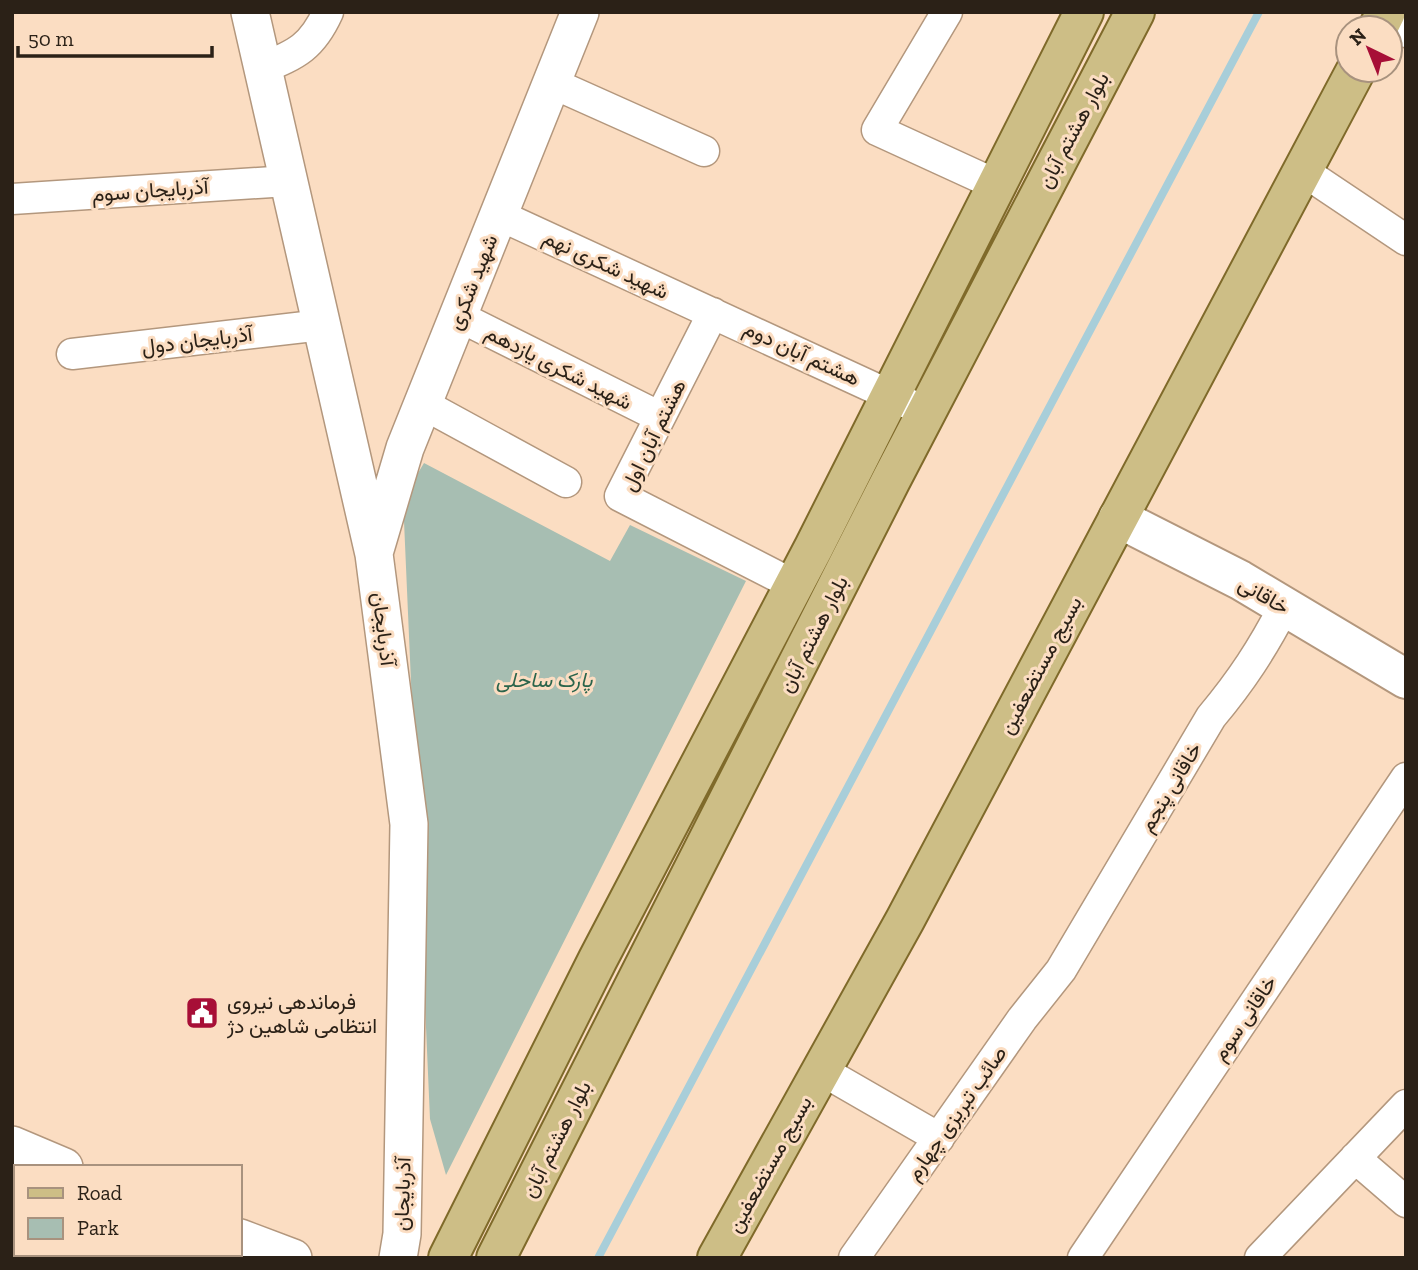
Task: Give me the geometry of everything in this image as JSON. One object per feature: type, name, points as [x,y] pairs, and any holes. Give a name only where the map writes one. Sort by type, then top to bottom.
[{"type":"main road","name":"بلوار هشتم آبان","points":[[448,1258],[598,959],[794,585],[1084,12]]},
{"type":"main road","name":"بلوار هشتم آبان","points":[[496,1258],[925,414],[1135,12]]},
{"type":"main road","name":"بسیج مستضعفین","points":[[718,1258],[905,920],[1349,84]]},
{"type":"main road","name":"خاقانی","points":[[1118,518],[1240,580],[1406,679]]},
{"type":"main road","points":[[676,811],[712,831]]},
{"type":"street","name":"آذربایجان","points":[[250,12],[374,554],[409,824],[402,1234],[398,1258]]},
{"type":"street","points":[[262,68],[297,54],[320,30],[328,12]]},
{"type":"street","name":"شهید شکری","points":[[374,554],[405,448],[580,12]]},
{"type":"street","points":[[947,12],[877,130],[997,185]]},
{"type":"street","points":[[552,83],[704,151]]},
{"type":"street","points":[[1303,171],[1406,240]]},
{"type":"street","name":"آذربایجان سوم","points":[[12,199],[288,181]]},
{"type":"street","name":"شهید شکری نهم","points":[[499,215],[713,313]]},
{"type":"street","name":"هشتم آبان دوم","points":[[713,313],[891,394],[925,414]]},
{"type":"street","name":"هشتم آبان اول","points":[[713,313],[620,496],[794,585]]},
{"type":"street","name":"شهید شکری یازدهم","points":[[458,316],[660,417]]},
{"type":"street","name":"آذربایجان دول","points":[[72,354],[322,325]]},
{"type":"street","points":[[423,404],[566,482]]},
{"type":"street","name":"خاقانی پنجم","points":[[1061,970],[1211,717],[1242,680],[1284,607]]},
{"type":"street","name":"خاقانی سوم","points":[[1083,1258],[1406,778]]},
{"type":"street","name":"صائب تبریزی چهارم","points":[[854,1258],[1022,1019],[1061,970]]},
{"type":"street","points":[[821,1070],[939,1138]]},
{"type":"street","points":[[1260,1258],[1406,1105]]},
{"type":"street","points":[[12,1145],[59,1165]]},
{"type":"street","points":[[1358,1154],[1406,1202]]},
{"type":"street","points":[[242,1239],[293,1258]]},
{"type":"green space","name":"پارک ساحلی","points":[[424,463],[610,561],[630,525],[746,581],[446,1175],[430,1119],[403,498]]},
{"type":"waterway","points":[[598,1258],[1259,12]]},
{"type":"place","name":"فرماندهی نیروی انتظامی شاهین دژ","points":[[202,1013]]}]
